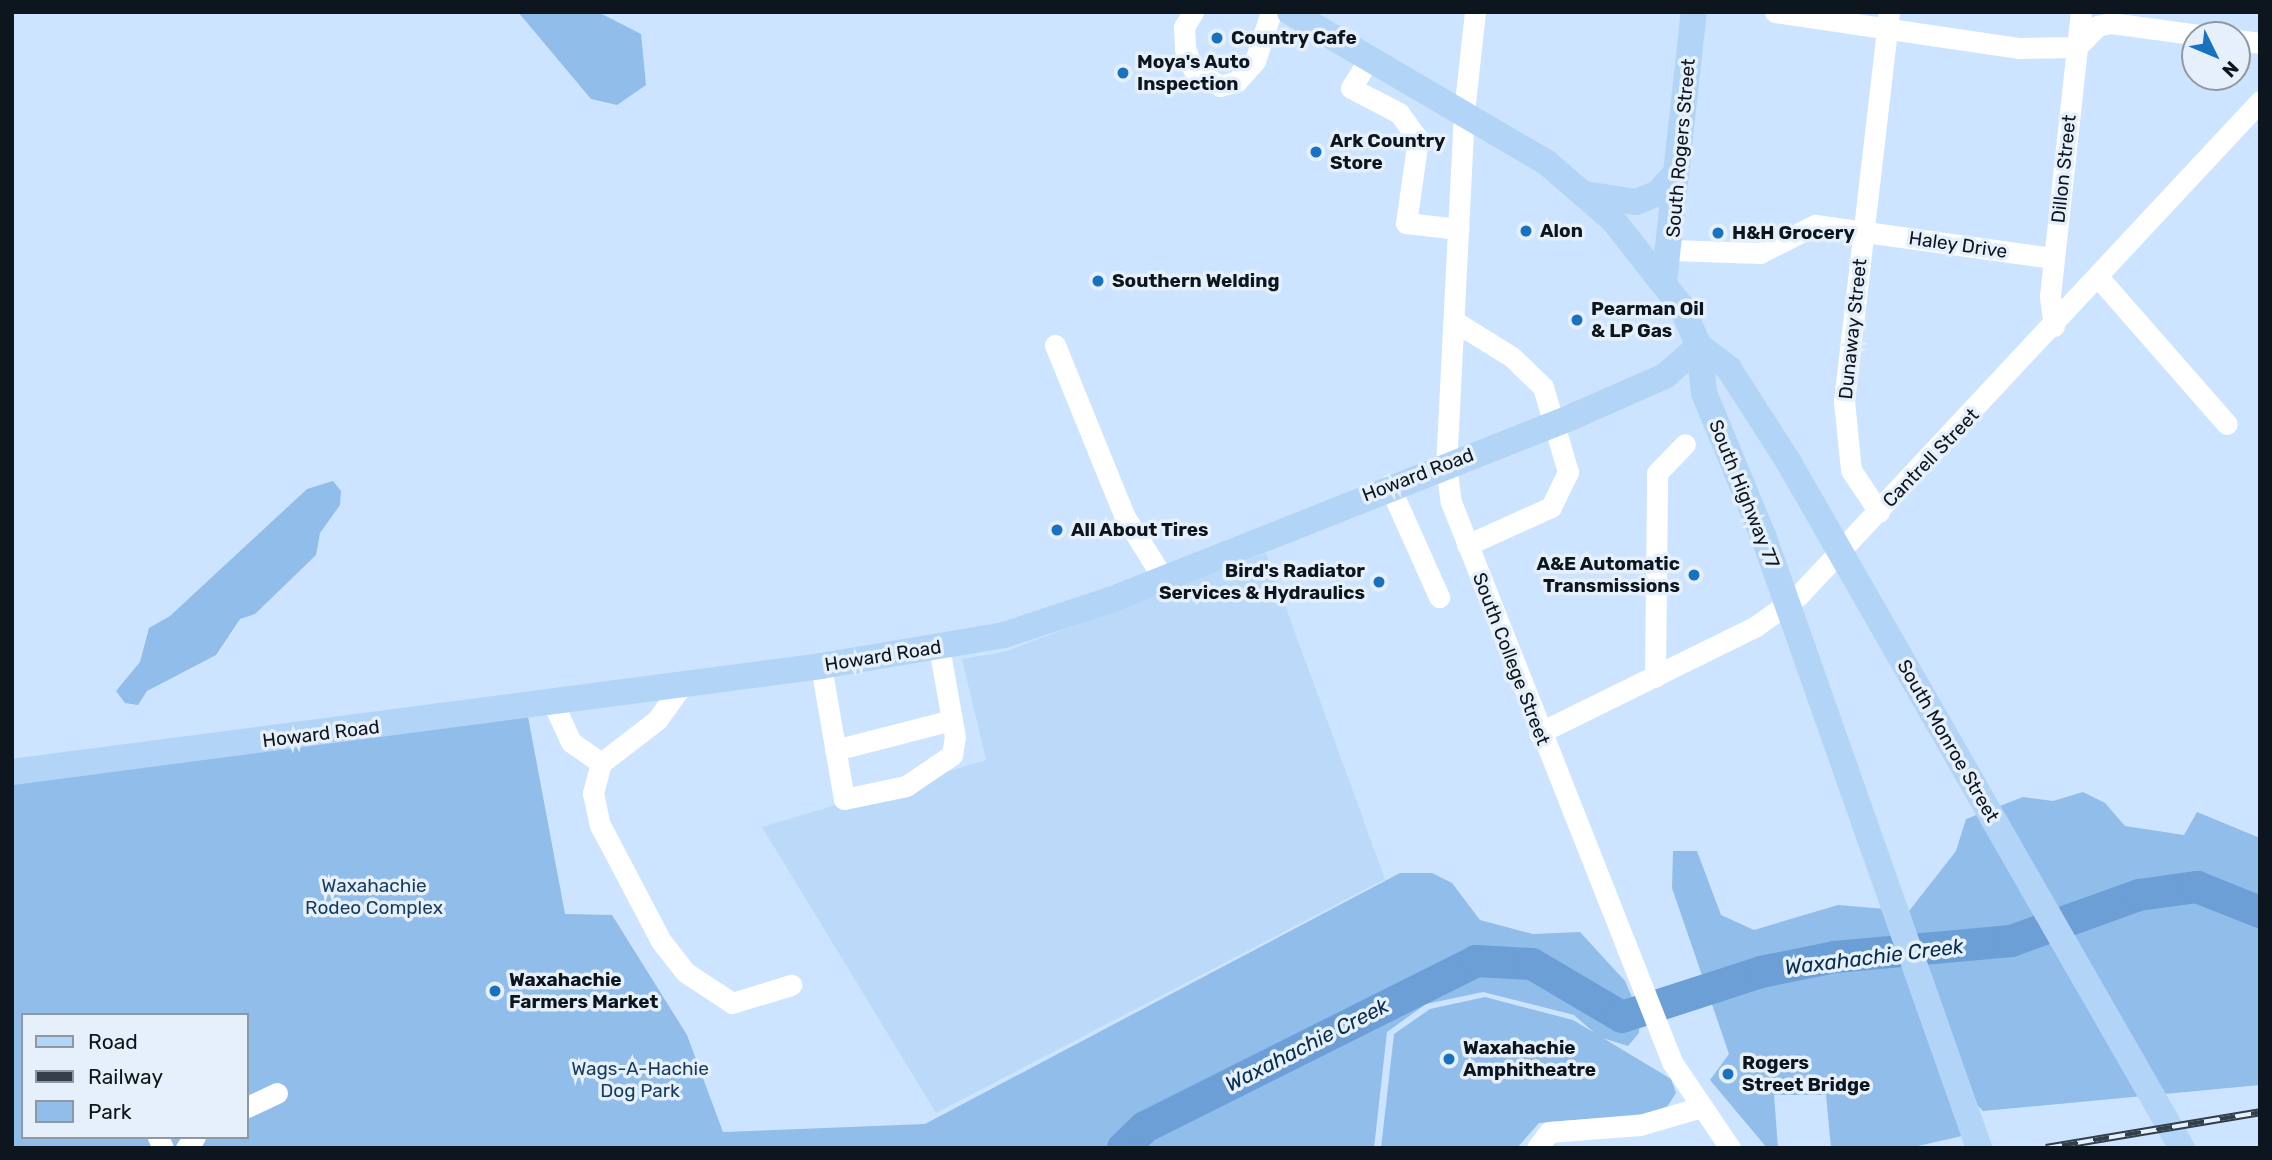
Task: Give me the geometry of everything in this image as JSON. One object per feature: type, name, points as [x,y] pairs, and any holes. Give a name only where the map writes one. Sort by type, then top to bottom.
[{"type":"main road","name":"South Highway 77","points":[[1290,12],[1464,112],[1585,194],[1664,282],[1699,346],[1704,393],[1764,538],[1979,1148]]},
{"type":"main road","name":"South Rogers Street","points":[[1664,282],[1672,250],[1674,175],[1694,12]]},
{"type":"main road","points":[[1585,194],[1636,202],[1658,193],[1674,175]]},
{"type":"main road","name":"Howard Road","points":[[12,772],[821,667],[1004,635],[1163,578],[1389,485],[1555,423],[1665,376],[1699,346]]},
{"type":"main road","name":"South Monroe Street","points":[[1699,346],[1729,369],[1788,461],[2182,1148]]},
{"type":"street","points":[[1193,12],[1184,27],[1185,48],[1193,69],[1220,86],[1237,81],[1255,61],[1271,12]]},
{"type":"street","name":"South College Street","points":[[1475,12],[1464,112],[1446,464],[1451,502],[1539,733],[1672,1062],[1698,1108]]},
{"type":"street","points":[[1775,12],[1888,19],[2019,48],[2077,47],[2096,26],[2111,23],[2181,32]]},
{"type":"street","name":"Dillon Street","points":[[2054,326],[2054,258],[2081,12]]},
{"type":"street","name":"Dunaway Street","points":[[1879,512],[1851,470],[1844,401],[1888,19]]},
{"type":"street","points":[[1369,59],[1351,88],[1399,113],[1418,139],[1406,223],[1459,229]]},
{"type":"street","name":"Cantrell Street","points":[[1539,733],[1756,626],[1798,596],[2099,278],[2260,102]]},
{"type":"street","name":"Haley Drive","points":[[1672,250],[1760,253],[1815,225],[2054,258]]},
{"type":"street","points":[[2099,278],[2227,424]]},
{"type":"street","points":[[1454,321],[1512,357],[1543,387],[1568,472],[1562,493],[1534,518],[1467,545]]},
{"type":"street","points":[[1055,345],[1125,517],[1163,578]]},
{"type":"street","points":[[1655,677],[1657,474],[1685,444]]},
{"type":"street","points":[[1389,485],[1439,597]]},
{"type":"street","points":[[821,667],[844,799],[906,786],[952,755],[952,720],[939,647]]},
{"type":"street","points":[[683,684],[657,720],[601,763],[593,793],[607,842],[685,972],[732,1003],[791,985]]},
{"type":"street","points":[[553,703],[570,743],[601,763]]},
{"type":"street","points":[[835,750],[952,720]]},
{"type":"street","points":[[248,1107],[277,1093]]},
{"type":"street","points":[[1537,1148],[1549,1132],[1640,1125],[1698,1108],[1730,1148]]},
{"type":"shaded area","points":[[1266,553],[1385,879],[936,1113],[762,827],[986,760],[962,659],[1004,652]]},
{"type":"green space","points":[[518,12],[598,12],[641,34],[646,85],[617,105],[591,99]]},
{"type":"green space","points":[[333,481],[341,491],[340,505],[320,533],[316,555],[255,614],[240,619],[216,655],[147,691],[138,705],[125,703],[116,691],[140,662],[149,628],[170,616],[307,489]]},
{"type":"green space","points":[[526,706],[565,914],[612,915],[687,1035],[723,1132],[925,1124],[1400,873],[1432,873],[1452,883],[1480,920],[1533,934],[1580,932],[1625,981],[1640,1016],[1639,1033],[1628,1046],[1599,1037],[1574,1015],[1483,992],[1426,1004],[1387,1032],[1374,1148],[12,1148],[12,772]]},
{"type":"green space","points":[[2083,792],[2105,803],[2125,826],[2184,835],[2197,812],[2260,838],[2260,1085],[1983,1111],[1969,1096],[1962,1136],[1909,1148],[1831,1148],[1826,1095],[1774,1095],[1778,1148],[1767,1148],[1710,1080],[1729,1054],[1672,888],[1673,851],[1697,851],[1721,915],[1754,930],[1838,905],[1909,911],[1956,851],[1966,819],[2023,797],[2053,801]]},
{"type":"green space","points":[[1485,997],[1573,1020],[1671,1079],[1676,1093],[1667,1107],[1643,1114],[1539,1123],[1517,1148],[1381,1148],[1394,1034],[1430,1009]]},
{"type":"waterway","name":"Waxahachie Creek","points":[[1123,1148],[1145,1127],[1476,961],[1532,964],[1622,1017],[1761,972],[1835,957],[2011,941],[2139,895],[2197,887],[2260,912]]},
{"type":"railway","points":[[2046,1148],[2260,1112]]},
{"type":"place","name":"Country Cafe","points":[[1217,38]]},
{"type":"place","name":"Moya's Auto Inspection","points":[[1123,73]]},
{"type":"place","name":"Ark Country Store","points":[[1316,152]]},
{"type":"place","name":"Alon","points":[[1526,231]]},
{"type":"place","name":"H&H Grocery","points":[[1718,233]]},
{"type":"place","name":"Southern Welding","points":[[1098,281]]},
{"type":"place","name":"Pearman Oil & LP Gas","points":[[1577,320]]},
{"type":"place","name":"All About Tires","points":[[1057,530]]},
{"type":"place","name":"A&E Automatic Transmissions","points":[[1694,575]]},
{"type":"place","name":"Bird's Radiator Services & Hydraulics","points":[[1379,582]]},
{"type":"place","name":"Waxahachie Farmers Market","points":[[495,991]]},
{"type":"place","name":"Waxahachie Amphitheatre","points":[[1449,1059]]},
{"type":"place","name":"Rogers Street Bridge","points":[[1728,1074]]},
{"type":"park label","name":"Waxahachie Rodeo Complex","points":[[374,897]]},
{"type":"park label","name":"Wags-A-Hachie Dog Park","points":[[640,1080]]}]
